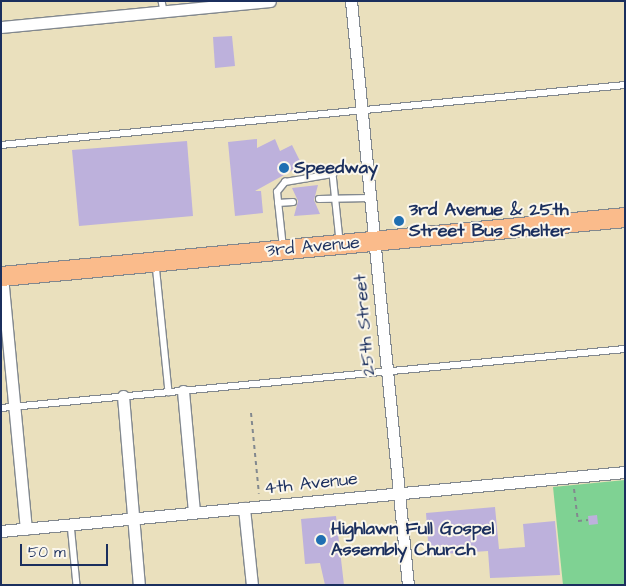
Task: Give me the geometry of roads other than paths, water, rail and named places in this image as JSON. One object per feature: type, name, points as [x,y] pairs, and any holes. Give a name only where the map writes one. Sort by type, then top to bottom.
[{"type":"main road","name":"3rd Avenue","points":[[2,276],[625,217]]},
{"type":"street","points":[[1,27],[163,6],[270,1]]},
{"type":"street","name":"25th Street","points":[[352,1],[408,585]]},
{"type":"street","points":[[2,276],[26,529]]},
{"type":"street","points":[[183,391],[194,513]]},
{"type":"street","points":[[123,396],[139,585]]},
{"type":"street","name":"4th Avenue","points":[[1,531],[625,472]]},
{"type":"street","points":[[244,508],[252,585]]},
{"type":"lane","points":[[1,145],[625,85]]},
{"type":"lane","points":[[283,250],[277,192],[285,182],[333,174],[340,244]]},
{"type":"lane","points":[[319,199],[370,198]]},
{"type":"lane","points":[[278,204],[293,202]]},
{"type":"lane","points":[[156,262],[169,392]]},
{"type":"lane","points":[[1,408],[625,349]]},
{"type":"lane","points":[[71,524],[77,585]]},
{"type":"place","name":"Speedway","points":[[284,168]]},
{"type":"place","name":"3rd Avenue & 25th Street Bus Shelter","points":[[399,221]]},
{"type":"place","name":"Highlawn Full Gospel Assembly Church","points":[[321,540]]}]
